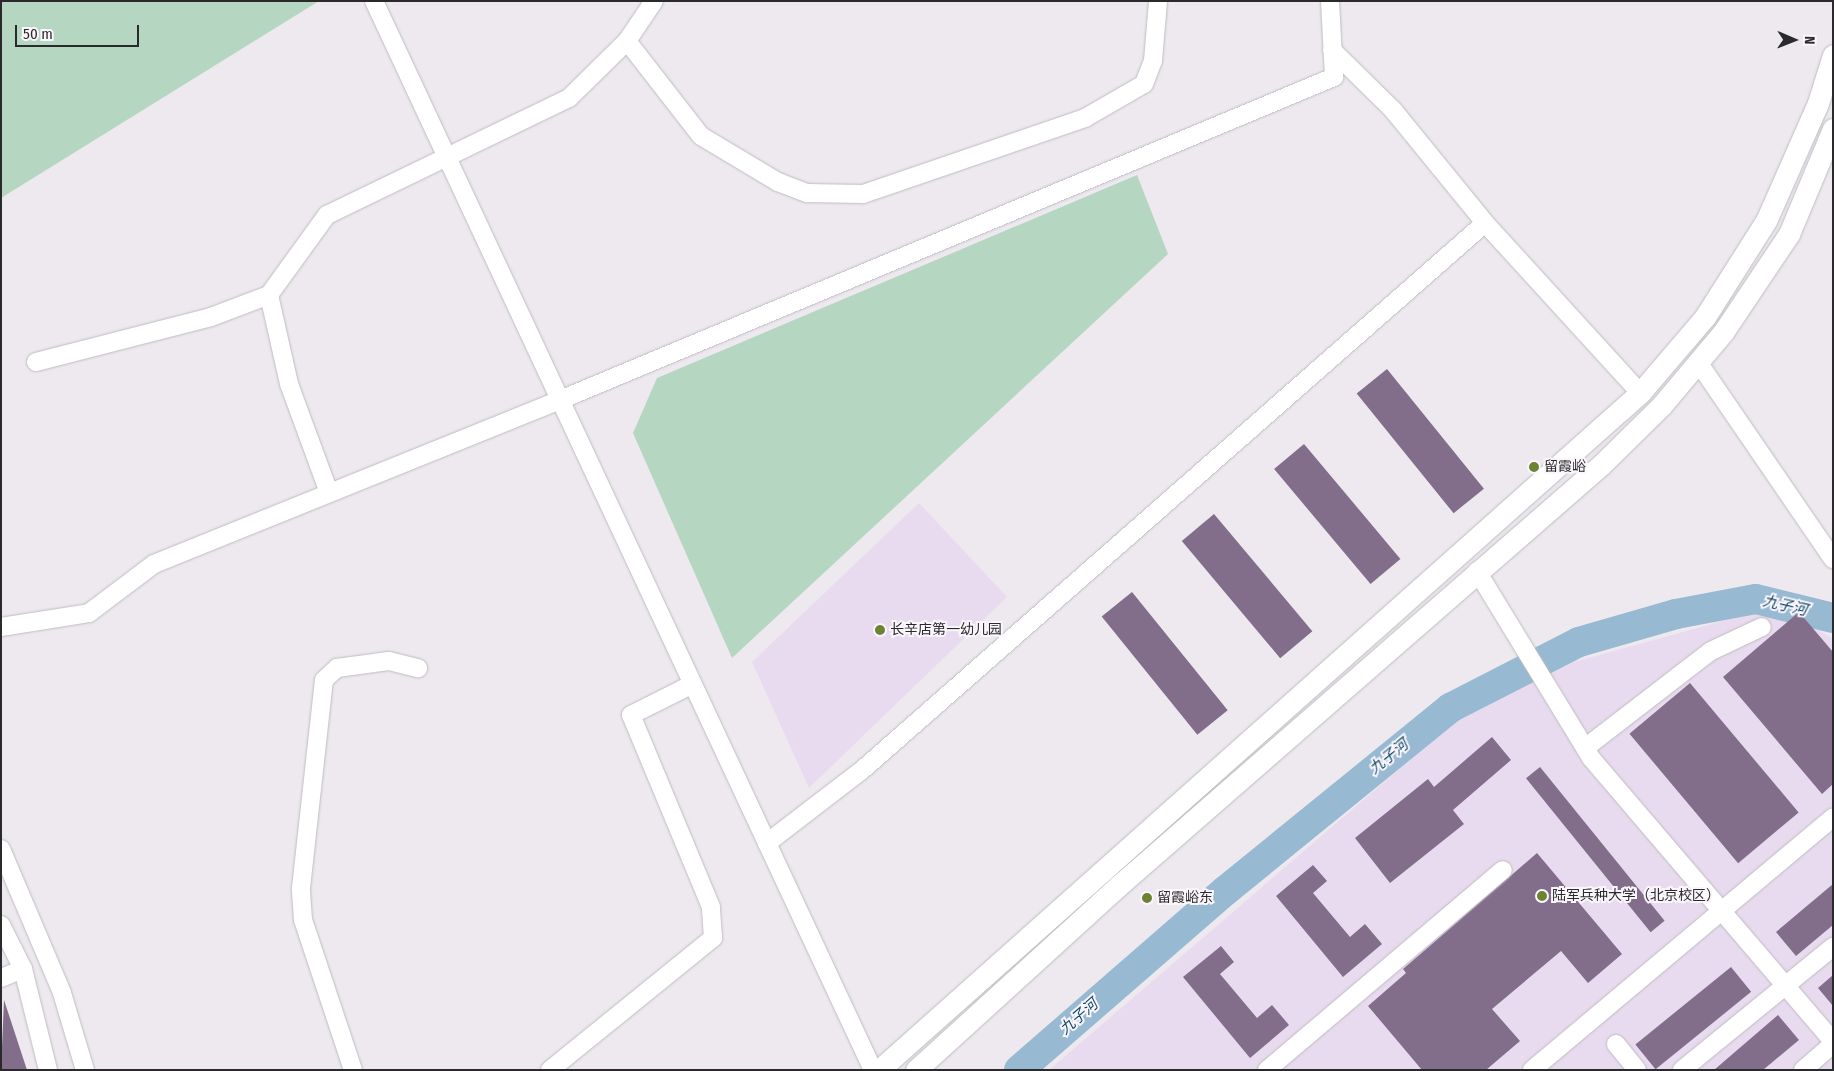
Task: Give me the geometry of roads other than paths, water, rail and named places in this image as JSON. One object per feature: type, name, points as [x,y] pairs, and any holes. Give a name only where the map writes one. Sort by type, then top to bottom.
[{"type":"main road","points":[[879,1070],[1640,393],[1705,317],[1766,221],[1818,103],[1833,55]]},
{"type":"main road","points":[[916,1070],[1477,571],[1601,465],[1698,362],[1789,234],[1833,129]]},
{"type":"street","points":[[374,1],[873,1070]]},
{"type":"street","points":[[36,362],[211,317],[269,295],[327,215],[569,98],[627,41],[654,1]]},
{"type":"street","points":[[627,41],[701,136],[778,182],[807,193],[863,194],[1085,118],[1144,84],[1153,61],[1158,1]]},
{"type":"street","points":[[1,627],[90,612],[154,564],[560,400],[1334,77],[1330,1]]},
{"type":"street","points":[[1332,50],[1393,110],[1485,223],[1640,393]]},
{"type":"street","points":[[767,843],[861,771],[1485,223]]},
{"type":"street","points":[[269,295],[289,384],[329,493]]},
{"type":"street","points":[[1698,362],[1832,558]]},
{"type":"street","points":[[1477,571],[1552,698],[1585,748],[1833,1043],[1803,1070]]},
{"type":"street","points":[[1585,748],[1711,651],[1762,626]]},
{"type":"street","points":[[353,1070],[303,920],[302,888],[324,680],[337,668],[389,661],[418,668]]},
{"type":"street","points":[[550,1070],[713,938],[711,907],[631,715],[692,684]]},
{"type":"street","points":[[1532,1070],[1723,912],[1833,817]]},
{"type":"street","points":[[1,849],[62,993],[85,1070]]},
{"type":"street","points":[[1267,1070],[1503,870]]},
{"type":"street","points":[[1,925],[24,969],[48,1070]]},
{"type":"street","points":[[1682,1070],[1833,947]]},
{"type":"street","points":[[1,978],[24,969]]},
{"type":"street","points":[[1616,1044],[1637,1070]]},
{"type":"waterway","name":"九子河","points":[[1019,1070],[1225,891],[1450,708],[1579,642],[1676,614],[1756,599],[1833,618]]},
{"type":"place","name":"留霞峪","points":[[1534,467]]},
{"type":"place","name":"长辛店第一幼儿园","points":[[880,630]]},
{"type":"place","name":"陆军兵种大学（北京校区）","points":[[1542,896]]},
{"type":"place","name":"留霞峪东","points":[[1147,898]]}]
